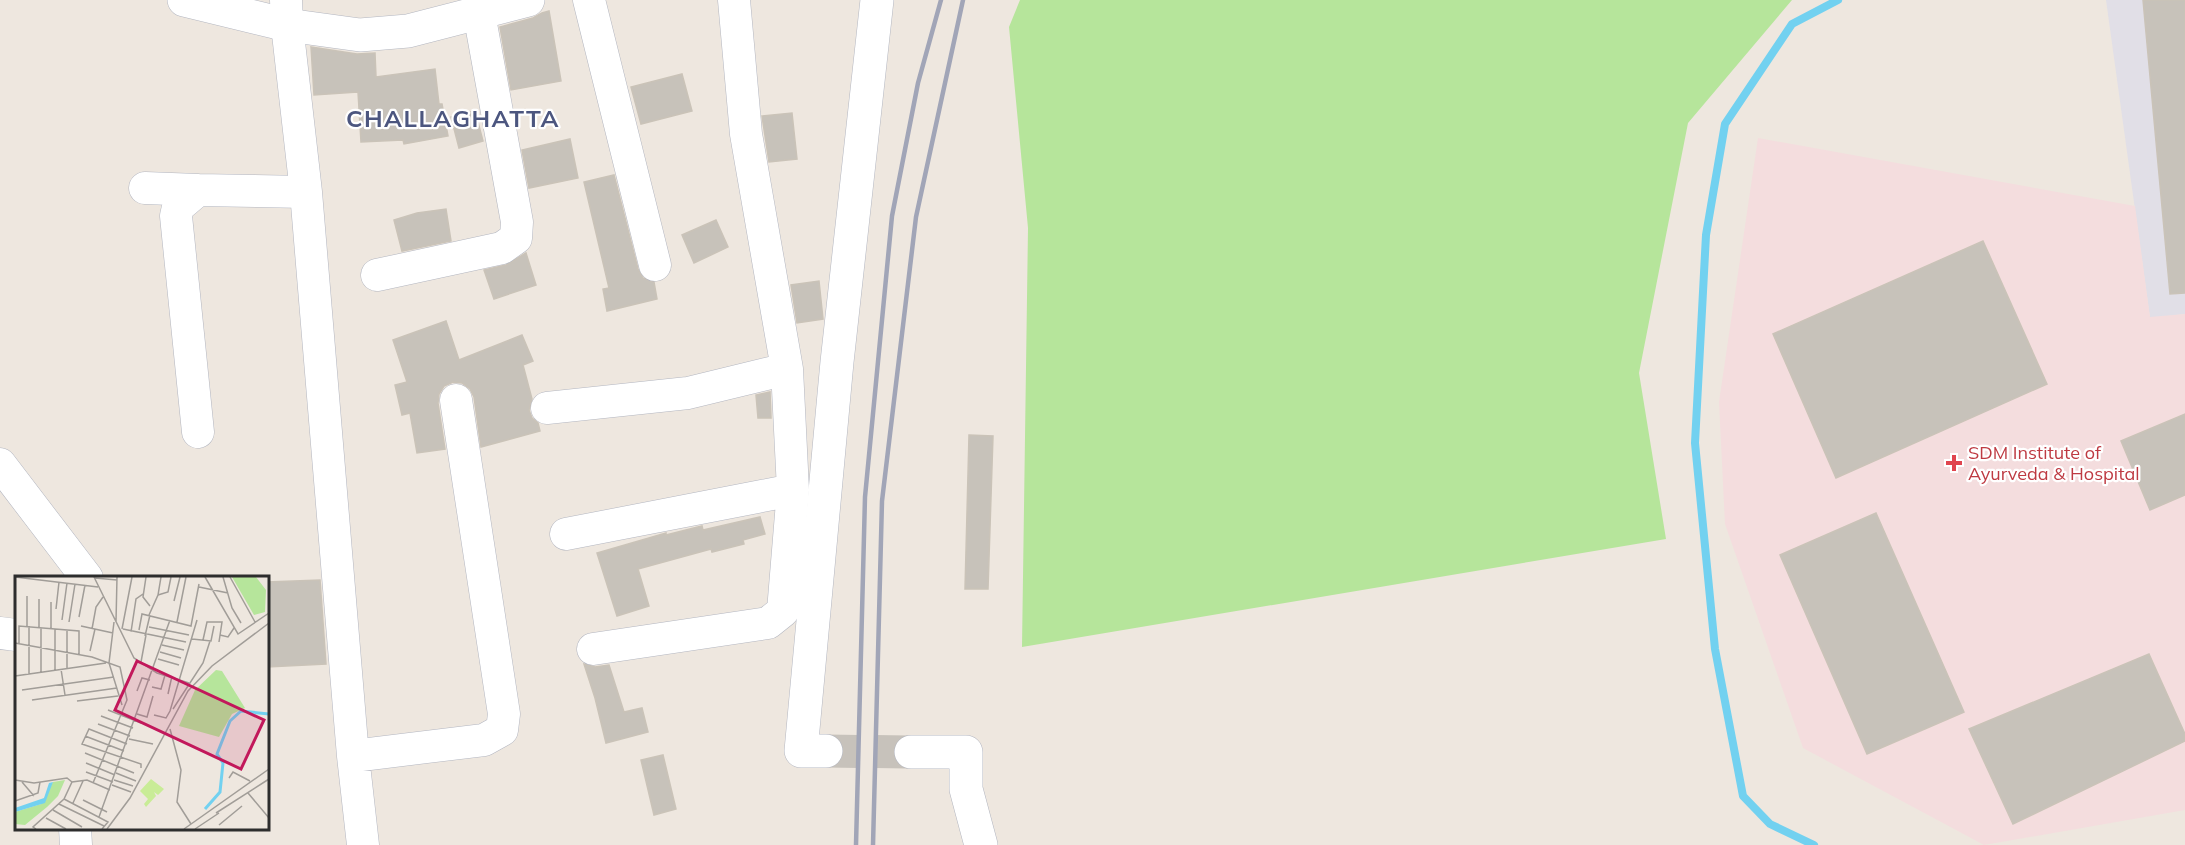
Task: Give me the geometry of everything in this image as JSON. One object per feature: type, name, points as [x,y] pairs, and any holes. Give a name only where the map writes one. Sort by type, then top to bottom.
[{"type":"street","points":[[184,0],[286,12],[360,35],[408,31],[528,0]]},
{"type":"street","points":[[589,0],[655,265]]},
{"type":"street","points":[[593,649],[768,623],[783,611],[793,490],[787,369],[746,134],[734,0]]},
{"type":"street","points":[[826,752],[801,751],[837,362],[877,0]]},
{"type":"street","points":[[286,12],[306,192],[353,756],[363,845]]},
{"type":"street","points":[[377,275],[502,248],[516,238],[517,222],[479,13]]},
{"type":"street","points":[[145,188],[306,192]]},
{"type":"street","points":[[198,190],[178,207],[176,216],[198,432]]},
{"type":"street","points":[[547,408],[688,393],[787,369]]},
{"type":"street","points":[[353,756],[484,740],[502,730],[504,714],[456,400]]},
{"type":"street","points":[[0,464],[85,576]]},
{"type":"street","points":[[566,534],[793,490]]},
{"type":"street","points":[[0,633],[15,635]]},
{"type":"street","points":[[911,752],[966,752],[966,789],[981,845]]},
{"type":"street","points":[[75,830],[76,845]]},
{"type":"shaded area","points":[[2106,0],[2185,0],[2185,314],[2150,318]]},
{"type":"shaded area","name":"SDM Institute of Ayurveda & Hospital","points":[[1758,138],[2135,206],[2150,317],[2185,314],[2185,810],[1984,845],[1803,748],[1725,524],[1719,402]]},
{"type":"green space","points":[[1020,0],[1792,0],[1688,123],[1639,373],[1666,539],[1022,647],[1028,228],[1009,27]]},
{"type":"building","points":[[2143,0],[2185,0],[2185,293],[2170,294]]},
{"type":"building","points":[[549,11],[561,81],[511,90],[500,27]]},
{"type":"building","points":[[311,47],[357,54],[375,53],[376,77],[435,69],[439,104],[442,104],[448,136],[404,144],[403,140],[361,142],[358,92],[314,95]]},
{"type":"building","points":[[682,74],[692,111],[641,124],[631,87]]},
{"type":"building","points":[[475,111],[483,141],[459,148],[451,117]]},
{"type":"building","points":[[792,113],[797,159],[769,162],[762,116]]},
{"type":"building","points":[[570,139],[578,178],[529,188],[522,150]]},
{"type":"building","points":[[614,175],[638,269],[643,278],[654,282],[657,299],[607,311],[603,289],[609,288],[584,182]]},
{"type":"building","points":[[446,209],[451,241],[402,251],[394,220],[417,213]]},
{"type":"building","points":[[716,220],[728,247],[694,263],[682,235]]},
{"type":"building","points":[[1983,241],[2047,384],[1836,478],[1773,334]]},
{"type":"building","points":[[526,253],[536,285],[494,299],[484,270],[506,265]]},
{"type":"building","points":[[819,281],[823,319],[797,323],[791,285]]},
{"type":"building","points":[[446,321],[459,360],[522,335],[533,361],[523,365],[532,399],[529,410],[532,418],[538,423],[540,431],[481,447],[474,397],[470,389],[462,383],[453,382],[444,386],[439,394],[438,403],[445,449],[417,453],[410,413],[402,415],[395,385],[407,382],[393,340]]},
{"type":"building","points":[[770,392],[771,418],[758,418],[756,395]]},
{"type":"building","points":[[2185,414],[2185,495],[2150,510],[2121,441]]},
{"type":"building","points":[[969,435],[993,436],[988,589],[965,589]]},
{"type":"building","points":[[1876,513],[1964,712],[1867,754],[1780,555]]},
{"type":"building","points":[[760,517],[765,534],[743,540],[744,544],[712,552],[711,549],[638,569],[649,606],[617,616],[597,553],[666,533],[666,535],[702,526],[703,530]]},
{"type":"building","points":[[320,580],[326,664],[268,667],[268,582]]},
{"type":"building","points":[[2149,654],[2185,734],[2185,741],[2013,824],[1969,729]]},
{"type":"building","points":[[584,664],[595,667],[609,665],[624,712],[642,708],[648,732],[606,743]]},
{"type":"building","points":[[663,755],[676,809],[654,815],[641,760]]},
{"type":"waterway","points":[[1814,845],[1770,824],[1743,796],[1715,649],[1695,443],[1706,235],[1725,124],[1792,24],[1838,0]]},
{"type":"tunnel","points":[[826,751],[911,752]]},
{"type":"railway","points":[[856,845],[865,497],[892,216],[918,83],[941,0]]},
{"type":"railway","points":[[873,845],[882,501],[916,217],[963,0]]},
{"type":"place","name":"SDM Institute of Ayurveda & Hospital","points":[[1954,463]]},
{"type":"district","name":"CHALLAGHATTA","points":[[453,119]]}]
